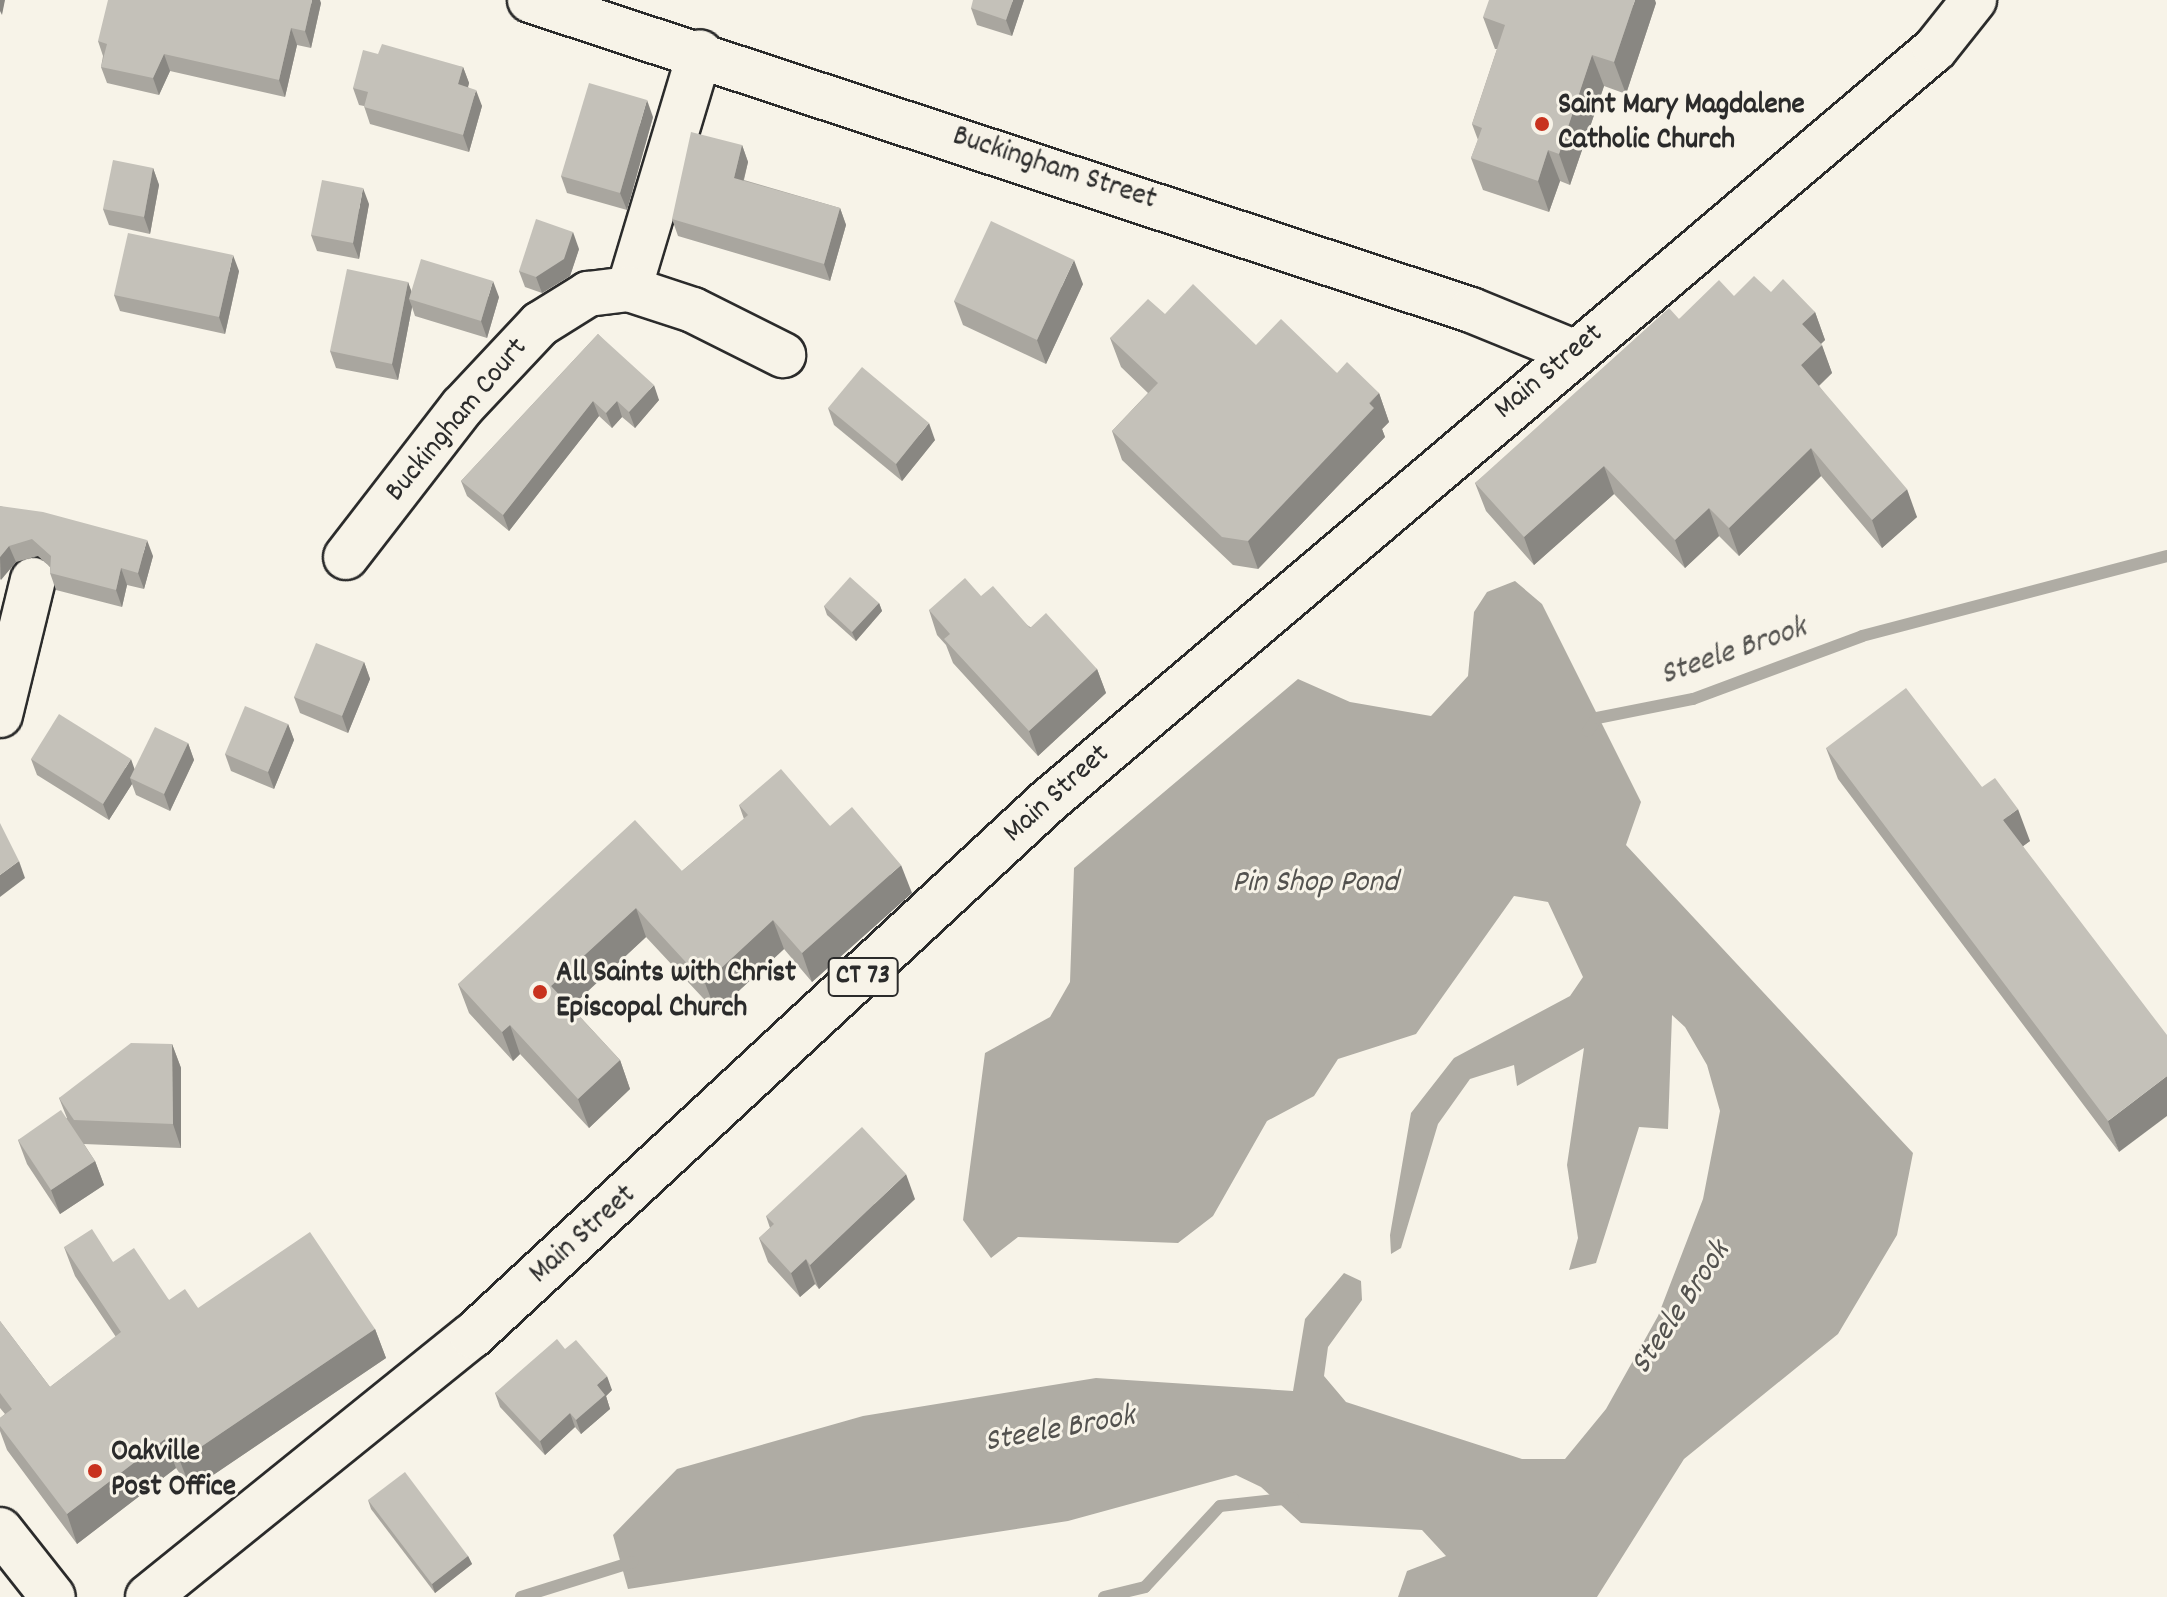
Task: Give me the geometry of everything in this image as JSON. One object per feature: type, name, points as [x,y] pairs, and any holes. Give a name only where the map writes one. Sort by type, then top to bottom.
[{"type":"main road","name":"Buckingham Street","points":[[530,0],[700,52],[1471,310],[1574,352]]},
{"type":"main road","name":"Main Street","points":[[148,1597],[472,1336],[1047,802],[1935,49],[1974,0]]},
{"type":"main road","points":[[629,289],[700,52]]},
{"type":"main road","name":"Buckingham Court","points":[[346,557],[462,407],[540,324],[588,294],[629,289],[693,310],[783,355]]},
{"type":"main road","points":[[0,715],[33,580]]},
{"type":"main road","points":[[0,1530],[53,1597]]},
{"type":"water","name":"Pin Shop Pond","points":[[1515,581],[1542,604],[1641,802],[1626,845],[1913,1153],[1897,1235],[1838,1334],[1684,1459],[1597,1597],[1398,1597],[1407,1571],[1446,1556],[1422,1530],[1301,1523],[1261,1487],[1236,1475],[1068,1521],[628,1589],[613,1535],[677,1469],[863,1416],[1096,1378],[1293,1391],[1305,1319],[1344,1273],[1361,1281],[1362,1300],[1328,1347],[1324,1376],[1346,1402],[1522,1459],[1565,1459],[1606,1409],[1658,1316],[1703,1199],[1720,1111],[1707,1065],[1685,1027],[1672,1015],[1668,1129],[1639,1127],[1596,1263],[1569,1270],[1578,1238],[1567,1165],[1584,1048],[1517,1086],[1514,1065],[1470,1079],[1438,1124],[1401,1248],[1391,1254],[1390,1235],[1411,1113],[1454,1058],[1570,996],[1583,977],[1548,902],[1514,896],[1416,1034],[1338,1059],[1314,1096],[1267,1121],[1213,1216],[1178,1243],[1018,1237],[991,1258],[963,1220],[985,1053],[1050,1017],[1070,982],[1074,868],[1298,679],[1350,702],[1431,716],[1468,676],[1474,612],[1487,592]]},
{"type":"building","points":[[108,0],[312,0],[305,31],[291,28],[279,80],[164,54],[153,78],[101,67],[107,44],[98,41]]},
{"type":"building","points":[[973,0],[1013,0],[1006,20],[971,8]]},
{"type":"building","name":"Saint Mary Magdalene Catholic Church","points":[[1489,0],[1635,0],[1614,62],[1592,55],[1559,154],[1548,150],[1538,181],[1471,158],[1482,128],[1472,124],[1505,25],[1483,17]]},
{"type":"building","points":[[382,44],[463,67],[458,84],[476,90],[463,135],[364,107],[368,92],[353,88],[363,50],[378,54]]},
{"type":"building","points":[[589,83],[647,100],[620,193],[561,176]]},
{"type":"building","points":[[691,132],[742,145],[734,178],[840,208],[824,264],[672,219]]},
{"type":"building","points":[[113,160],[153,168],[144,217],[103,209]]},
{"type":"building","points":[[322,180],[363,188],[353,243],[311,235]]},
{"type":"building","points":[[536,219],[573,232],[564,259],[536,277],[519,271]]},
{"type":"building","points":[[991,221],[1074,260],[1037,340],[954,301]]},
{"type":"building","points":[[128,233],[233,255],[219,317],[114,295]]},
{"type":"building","points":[[421,259],[493,281],[481,321],[409,299]]},
{"type":"building","points":[[347,269],[408,282],[392,364],[330,351]]},
{"type":"building","points":[[1754,276],[1771,292],[1783,279],[1815,312],[1802,324],[1822,345],[1801,365],[1907,489],[1872,520],[1811,448],[1729,528],[1709,508],[1675,540],[1604,466],[1524,537],[1475,483],[1669,308],[1679,319],[1719,280],[1734,296]]},
{"type":"building","points":[[1193,284],[1256,345],[1281,319],[1337,373],[1347,362],[1379,393],[1369,403],[1374,408],[1248,541],[1222,537],[1112,431],[1158,383],[1110,338],[1148,299],[1165,314]]},
{"type":"building","points":[[598,334],[654,385],[629,412],[617,401],[606,413],[593,401],[503,515],[461,481]]},
{"type":"building","points":[[862,367],[929,423],[896,464],[828,408]]},
{"type":"building","points":[[0,506],[43,512],[147,540],[138,573],[121,568],[116,590],[50,573],[51,556],[32,539],[9,546],[0,557]]},
{"type":"building","points":[[850,577],[879,603],[852,632],[824,606]]},
{"type":"building","points":[[965,578],[981,596],[993,586],[1030,628],[1046,613],[1097,669],[1029,731],[944,639],[950,634],[929,610]]},
{"type":"building","points":[[316,643],[364,662],[342,716],[294,697]]},
{"type":"building","points":[[1906,688],[1982,787],[1995,778],[2018,809],[2003,820],[2167,1035],[2167,1076],[2108,1121],[1826,748]]},
{"type":"building","points":[[245,706],[288,724],[268,772],[225,754]]},
{"type":"building","points":[[59,714],[131,759],[103,804],[31,759]]},
{"type":"building","points":[[155,727],[188,743],[164,794],[130,778]]},
{"type":"building","points":[[781,769],[830,826],[852,807],[901,865],[802,953],[773,920],[705,983],[636,908],[551,986],[620,1060],[578,1099],[510,1025],[502,1032],[458,984],[635,820],[682,871],[748,815],[739,805]]},
{"type":"building","points":[[0,823],[19,861],[0,875]]},
{"type":"building","points":[[131,1043],[172,1044],[173,1124],[74,1120],[59,1098]]},
{"type":"building","points":[[61,1110],[95,1161],[51,1190],[18,1140]]},
{"type":"building","points":[[862,1127],[906,1174],[810,1265],[806,1259],[791,1273],[759,1238],[774,1224],[766,1216]]},
{"type":"building","points":[[92,1229],[113,1262],[134,1248],[169,1300],[185,1289],[198,1308],[310,1232],[375,1329],[180,1461],[165,1439],[67,1514],[0,1426],[0,1418],[12,1409],[0,1393],[0,1321],[50,1387],[121,1332],[64,1247]]},
{"type":"building","points":[[557,1339],[565,1349],[576,1340],[607,1376],[597,1385],[605,1395],[576,1420],[570,1413],[540,1441],[495,1393]]},
{"type":"building","points":[[405,1472],[468,1556],[432,1584],[368,1500]]},
{"type":"waterway","name":"Steele Brook","points":[[1588,731],[1597,718],[1693,699],[1862,636],[2167,556]]},
{"type":"waterway","points":[[1104,1597],[1145,1587],[1220,1506],[1293,1498]]},
{"type":"waterway","name":"Steele Brook","points":[[521,1597],[633,1562]]},
{"type":"place","name":"Saint Mary Magdalene Catholic Church","points":[[1542,124]]},
{"type":"place","name":"All Saints with Christ Episcopal Church","points":[[540,992]]},
{"type":"place","name":"Oakville Post Office","points":[[95,1471]]}]
